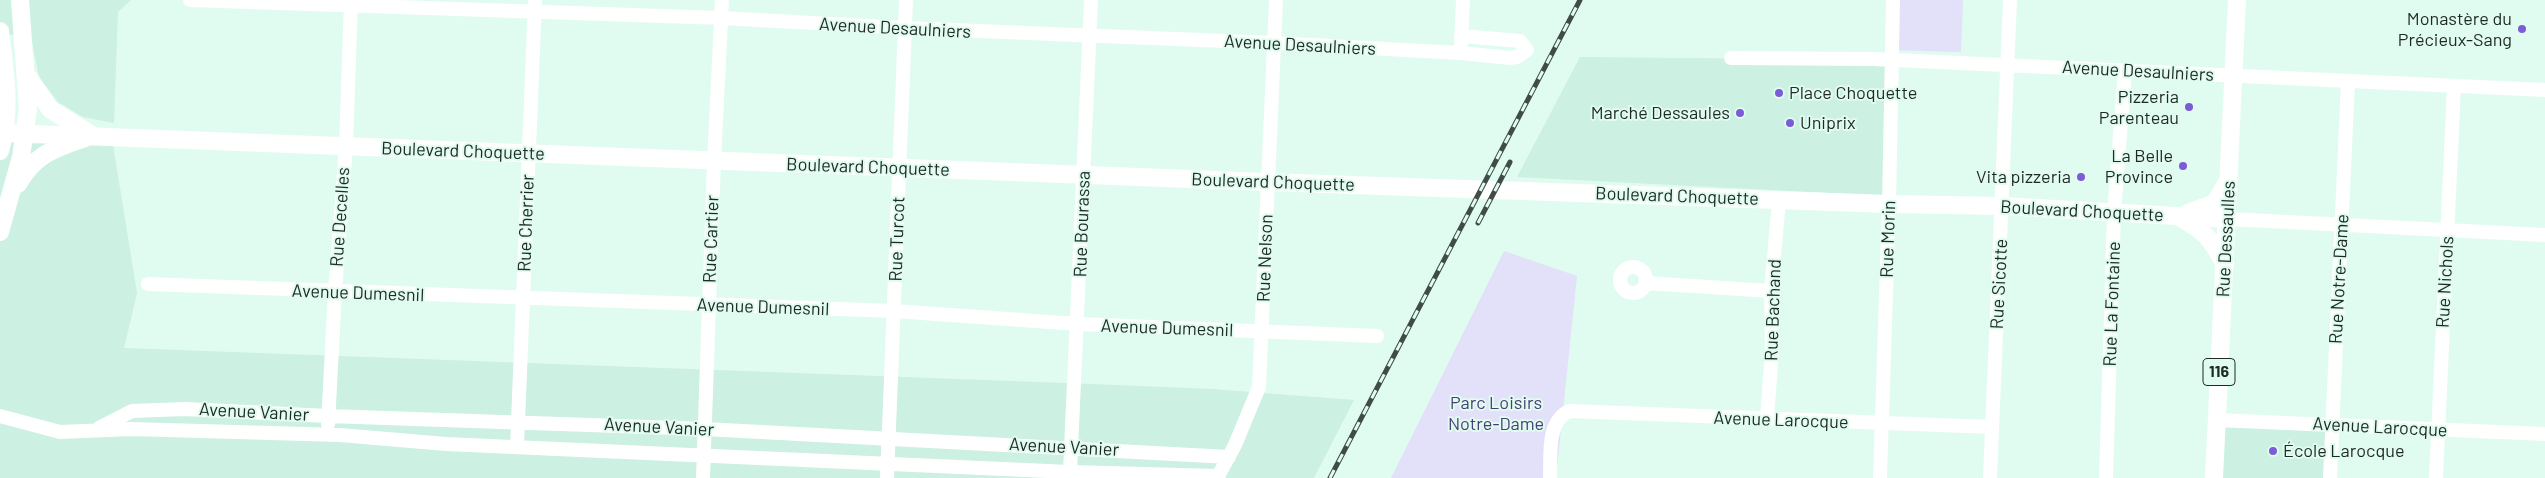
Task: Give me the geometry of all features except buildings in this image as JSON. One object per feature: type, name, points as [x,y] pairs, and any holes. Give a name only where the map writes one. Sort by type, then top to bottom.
[{"type":"main road","points":[[0,232],[11,196],[28,109],[27,74],[20,0]]},
{"type":"main road","name":"Rue Dessaulles","points":[[2214,478],[2238,0]]},
{"type":"main road","points":[[0,34],[8,108],[0,151]]},
{"type":"main road","points":[[27,74],[50,109],[92,136]]},
{"type":"main road","name":"Boulevard Choquette","points":[[3,132],[1268,182],[1889,204],[2003,206],[2228,219]]},
{"type":"main road","points":[[11,196],[25,172],[46,152],[92,136]]},
{"type":"main road","points":[[2178,216],[2215,202],[2226,187],[2230,174]]},
{"type":"main road","points":[[2178,216],[2197,227],[2212,240],[2225,266]]},
{"type":"street","name":"Avenue Desaulniers","points":[[190,0],[535,6],[905,28],[1274,43],[1461,53],[1510,58],[1517,57],[1527,50],[1520,41],[1462,36]]},
{"type":"street","name":"Rue Cartier","points":[[702,478],[722,0]]},
{"type":"street","name":"Rue Turcot","points":[[887,478],[906,0]]},
{"type":"street","name":"Rue Bourassa","points":[[1070,472],[1091,0]]},
{"type":"street","name":"Rue Nelson","points":[[1218,477],[1229,457],[1259,387],[1276,0]]},
{"type":"street","points":[[1461,53],[1463,0]]},
{"type":"street","name":"Rue Morin","points":[[1880,478],[1889,204],[1892,0]]},
{"type":"street","name":"Rue Sicotte","points":[[1990,478],[2003,206],[2010,0]]},
{"type":"street","name":"Rue Decelles","points":[[328,434],[335,292],[346,146],[351,3]]},
{"type":"street","name":"Rue Cherrier","points":[[517,447],[535,6]]},
{"type":"street","name":"Avenue Desaulniers","points":[[1731,58],[1890,60],[2545,90]]},
{"type":"street","name":"Rue La Fontaine","points":[[2106,478],[2114,213],[2125,70]]},
{"type":"street","name":"Rue Notre-Dame","points":[[2330,478],[2348,81]]},
{"type":"street","name":"Rue Nichols","points":[[2436,478],[2454,86]]},
{"type":"street","name":"Rue Bachand","points":[[1767,419],[1772,350],[1772,291],[1779,200]]},
{"type":"street","name":"Boulevard Choquette","points":[[2228,219],[2545,235]]},
{"type":"street","points":[[1646,283],[1772,291]]},
{"type":"street","name":"Avenue Dumesnil","points":[[148,284],[894,311],[1078,324],[1377,336]]},
{"type":"street","name":"Avenue Vanier","points":[[94,431],[132,411],[185,408],[328,416],[519,421],[705,429],[1229,457]]},
{"type":"street","name":"Avenue Larocque","points":[[1550,478],[1552,439],[1555,423],[1569,411],[1992,427]]},
{"type":"street","points":[[247,432],[251,412]]},
{"type":"street","name":"Avenue Vanier","points":[[0,416],[48,430],[94,431],[131,429],[328,434],[446,444],[1218,477]]},
{"type":"street","points":[[446,444],[447,419]]},
{"type":"street","name":"Avenue Larocque","points":[[2216,420],[2545,434]]},
{"type":"street","points":[[1124,473],[1126,450]]},
{"type":"shaded area","points":[[0,0],[131,0],[118,12],[114,123],[83,117],[58,102],[39,77],[30,33],[0,36]]},
{"type":"shaded area","name":"Place Choquette","points":[[1580,57],[1890,60],[1888,196],[1517,177]]},
{"type":"shaded area","points":[[0,141],[113,145],[137,293],[124,348],[1211,389],[1354,400],[1314,478],[0,478]]},
{"type":"shaded area","name":"École Larocque","points":[[2216,420],[2333,425],[2330,478],[2214,478]]},
{"type":"green space","points":[[1893,0],[1963,0],[1961,52],[1891,50]]},
{"type":"green space","name":"Parc Loisirs Notre-Dame","points":[[1504,251],[1577,276],[1556,478],[1391,478]]},
{"type":"railway","points":[[1330,478],[1580,0]]},
{"type":"railway","points":[[1478,223],[1510,162]]},
{"type":"place","name":"Monastère du Précieux-Sang","points":[[2522,29]]},
{"type":"place","name":"Place Choquette","points":[[1779,93]]},
{"type":"place","name":"Pizzeria Parenteau","points":[[2189,107]]},
{"type":"place","name":"Marché Dessaules","points":[[1740,113]]},
{"type":"place","name":"Uniprix","points":[[1790,123]]},
{"type":"place","name":"La Belle Province","points":[[2183,166]]},
{"type":"place","name":"Vita pizzeria","points":[[2081,177]]},
{"type":"place","name":"École Larocque","points":[[2273,451]]}]
